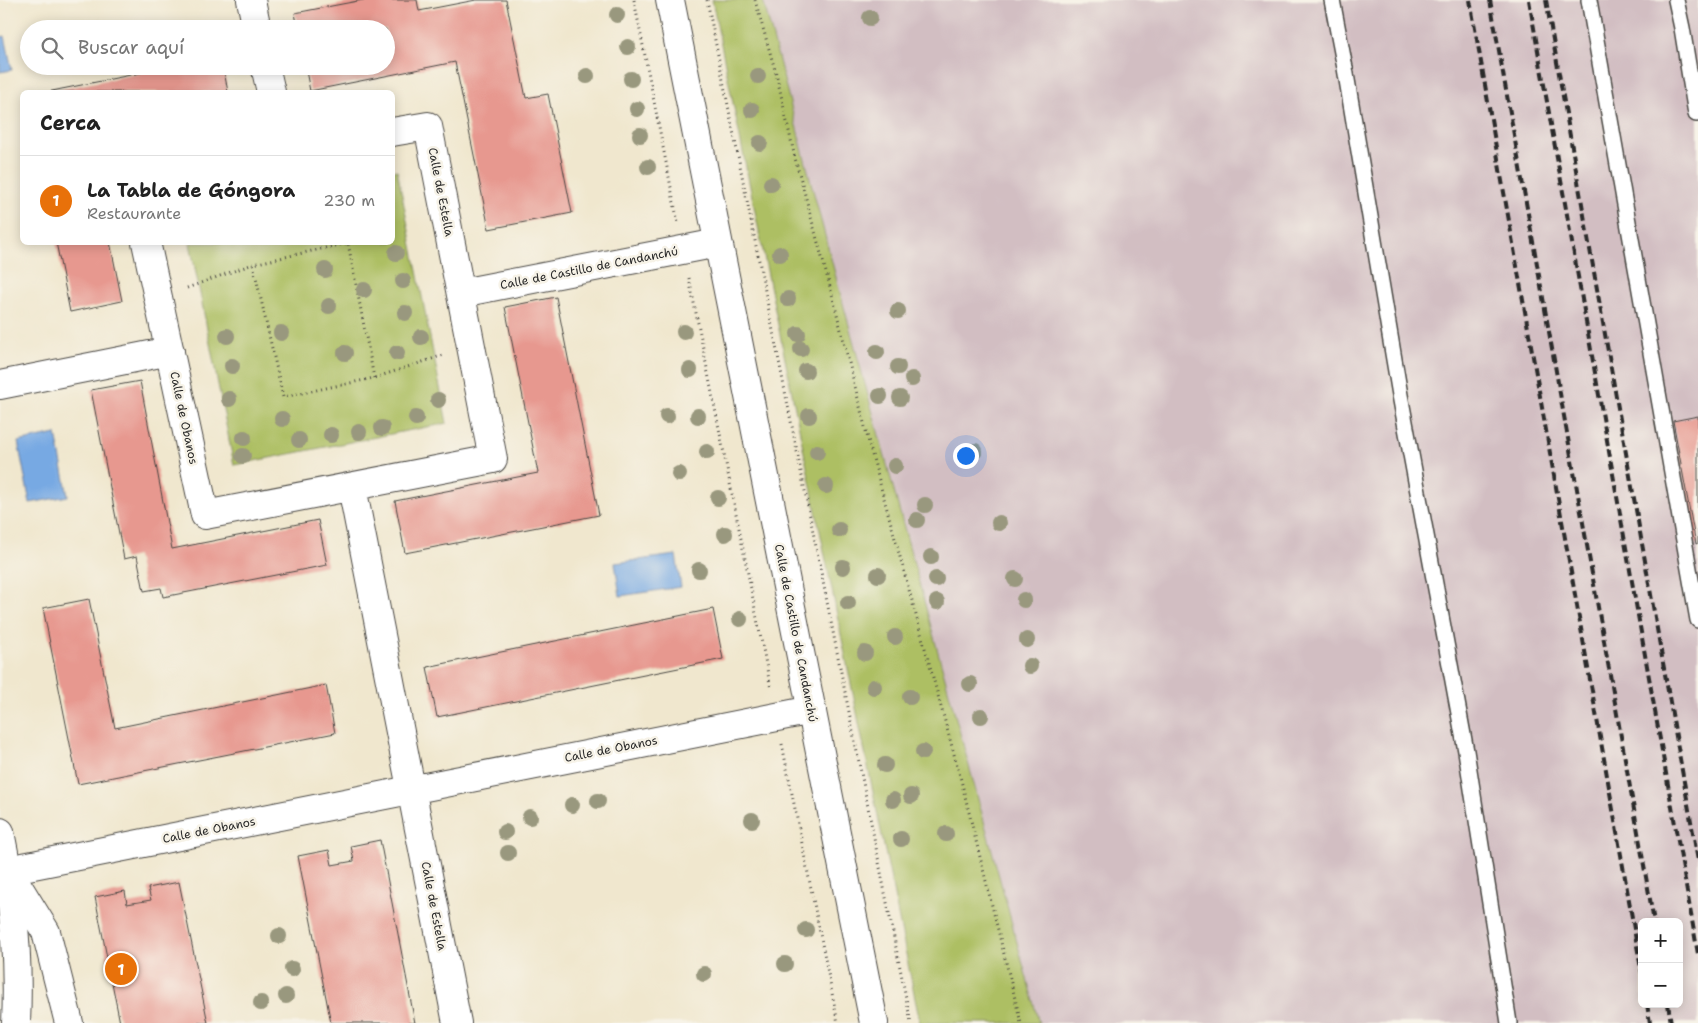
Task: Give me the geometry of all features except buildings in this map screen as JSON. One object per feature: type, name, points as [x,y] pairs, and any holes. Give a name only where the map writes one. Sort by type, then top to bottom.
[{"type":"street","points":[[251,0],[255,20]]},
{"type":"street","name":"Calle de Castillo de Candanchú","points":[[670,0],[874,1023]]},
{"type":"street","points":[[267,75],[271,90]]},
{"type":"street","name":"Calle de Estella","points":[[395,132],[428,126],[461,293]]},
{"type":"street","name":"Calle de Castillo de Candanchú","points":[[461,293],[718,243]]},
{"type":"street","points":[[0,385],[170,351],[147,245]]},
{"type":"street","name":"Calle de Obanos","points":[[170,351],[206,515],[493,459],[461,293]]},
{"type":"street","points":[[352,486],[411,789]]},
{"type":"street","name":"Calle de Obanos","points":[[8,870],[812,710]]},
{"type":"street","name":"Calle de Estella","points":[[411,789],[457,1023]]},
{"type":"street","points":[[0,832],[8,870],[18,984],[16,1023]]},
{"type":"street","points":[[8,870],[46,932],[69,1023]]},
{"type":"lane","points":[[1332,0],[1400,395],[1466,751],[1509,1023]]},
{"type":"lane","points":[[1589,0],[1698,620]]},
{"type":"lane","points":[[1676,0],[1696,114]]},
{"type":"path","points":[[634,0],[679,225]]},
{"type":"path","points":[[707,0],[911,1023]]},
{"type":"path","points":[[755,0],[777,77],[795,158],[833,298],[871,451],[960,776],[1021,1023]]},
{"type":"path","points":[[187,288],[253,264],[343,245]]},
{"type":"path","points":[[348,245],[374,378]]},
{"type":"path","points":[[253,264],[284,397],[374,378],[449,353]]},
{"type":"path","points":[[689,276],[768,673]]},
{"type":"path","points":[[782,742],[838,1023]]},
{"type":"shaded area","points":[[763,0],[1698,0],[1698,1023],[1039,1023],[838,285]]},
{"type":"green space","points":[[712,0],[763,0],[838,285],[1039,1023],[920,1023]]},
{"type":"green space","points":[[395,170],[397,170],[447,423],[234,465],[190,245],[395,245]]},
{"type":"water","points":[[5,36],[12,70],[0,72],[0,37]]},
{"type":"water","points":[[56,434],[68,496],[30,503],[18,442]]},
{"type":"water","points":[[676,555],[681,587],[620,596],[615,563]]},
{"type":"railway","points":[[1470,0],[1640,963]]},
{"type":"railway","points":[[1490,0],[1653,918]]},
{"type":"railway","points":[[1529,0],[1698,954]]},
{"type":"railway","points":[[1546,0],[1698,861]]},
{"type":"railway","points":[[1648,1008],[1650,1023]]},
{"type":"railway","points":[[1669,1008],[1671,1023]]},
{"type":"place","name":"La Tabla de Góngora","points":[[121,969]]}]
